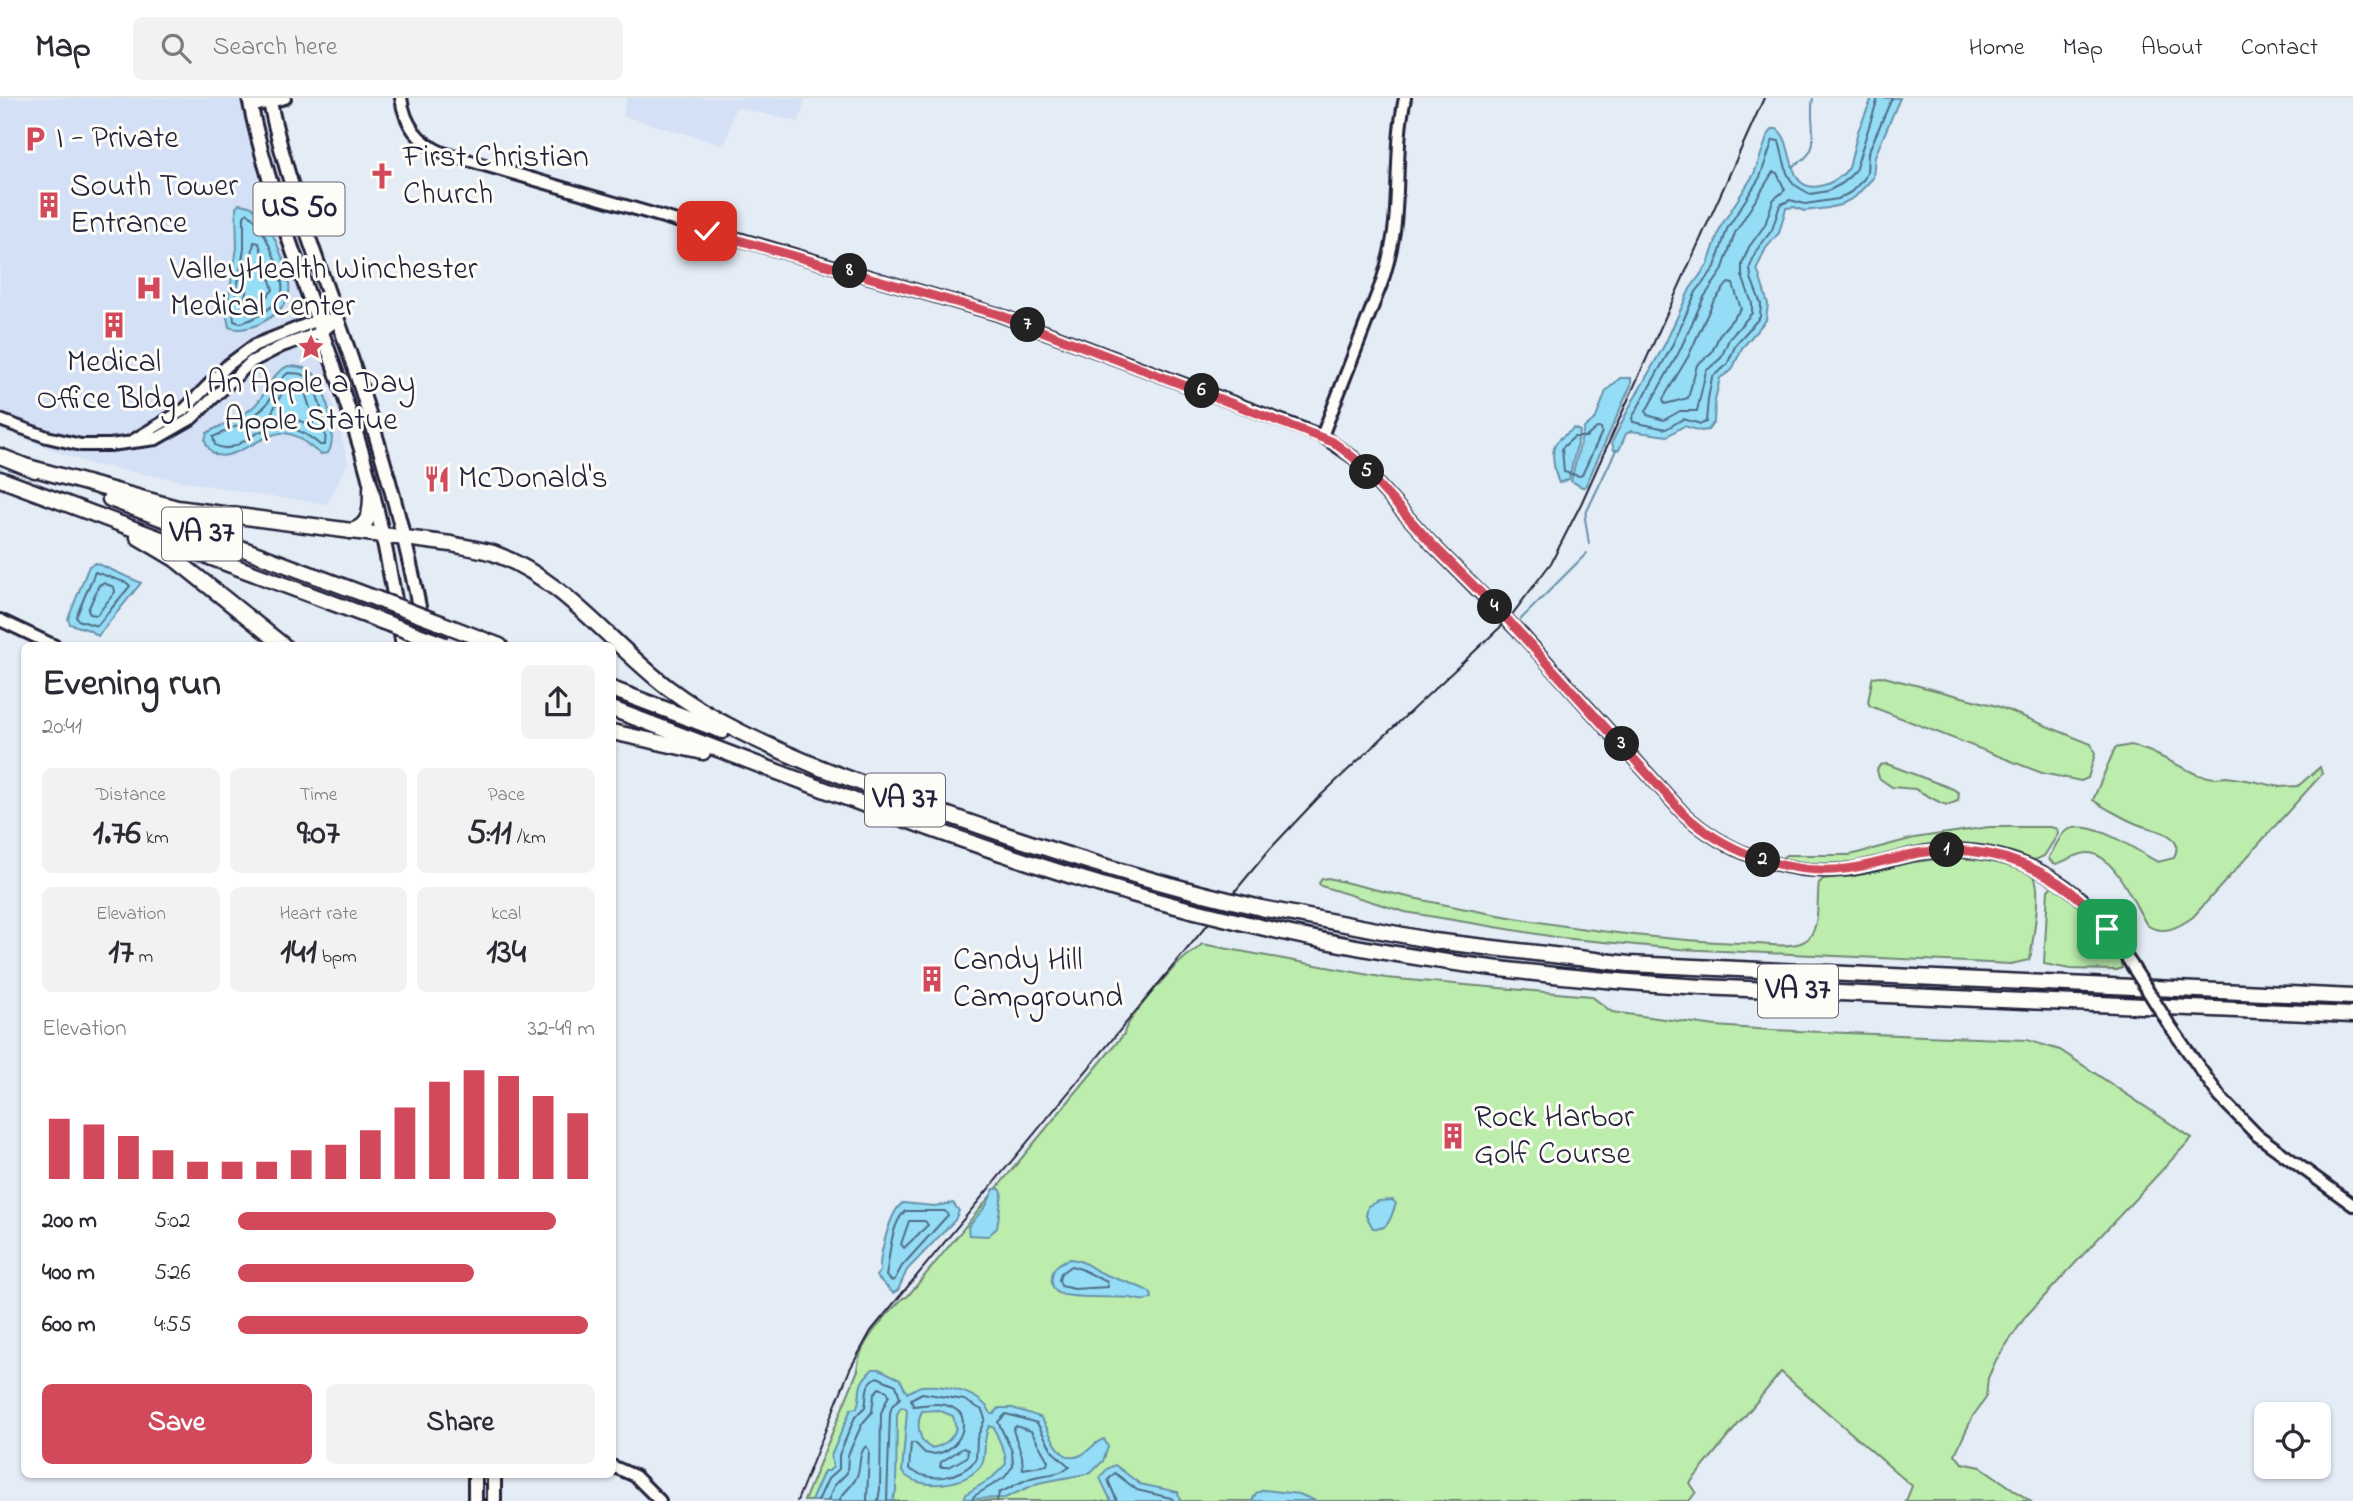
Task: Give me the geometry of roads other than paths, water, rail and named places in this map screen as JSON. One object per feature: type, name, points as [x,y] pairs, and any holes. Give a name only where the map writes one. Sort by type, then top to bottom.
[{"type":"highway","name":"VA 37","points":[[0,456],[489,642]]},
{"type":"highway","points":[[28,467],[177,508],[491,552],[527,570],[563,595],[616,642]]},
{"type":"highway","name":"VA 37","points":[[0,479],[438,642]]},
{"type":"highway","points":[[345,531],[358,529],[365,524],[371,509],[370,488]]},
{"type":"highway","points":[[63,503],[157,547],[279,642]]},
{"type":"highway","points":[[616,642],[683,699],[736,730],[823,769]]},
{"type":"highway","name":"VA 37","points":[[616,691],[1003,836],[1126,874],[1204,894],[1390,934],[1599,962],[2353,997]]},
{"type":"highway","name":"VA 37","points":[[616,711],[1016,860],[1191,910],[1402,955],[1526,972],[1701,987],[2353,1015]]},
{"type":"highway","points":[[616,733],[714,754],[813,785]]},
{"type":"main road","points":[[250,103],[285,98]]},
{"type":"main road","points":[[401,98],[405,116],[413,131],[429,146],[443,153],[997,314],[1322,436],[1354,458],[1683,813],[1704,831],[1763,860],[1786,867],[1811,870],[1847,869],[1915,854],[1949,850],[2007,858],[2048,875],[2080,898],[2101,920],[2220,1097],[2257,1135],[2353,1205]]},
{"type":"main road","points":[[1322,436],[1382,282],[1388,260],[1395,223],[1399,142],[1405,98]]},
{"type":"main road","name":"US 50","points":[[269,100],[293,188],[373,426],[403,538],[425,642]]},
{"type":"main road","name":"US 50","points":[[250,103],[271,184],[357,435],[382,536],[402,642]]},
{"type":"main road","points":[[0,420],[74,444],[103,446],[132,441],[185,409],[240,355],[273,337],[320,326],[337,318]]},
{"type":"main road","points":[[0,620],[47,642]]},
{"type":"main road","points":[[616,1468],[635,1475],[660,1501]]},
{"type":"main road","points":[[475,1478],[475,1501]]},
{"type":"main road","points":[[494,1478],[494,1501]]},
{"type":"water","points":[[1872,98],[1900,98],[1875,156],[1873,178],[1855,197],[1840,205],[1804,211],[1794,207],[1786,208],[1779,233],[1766,248],[1757,268],[1768,304],[1766,320],[1742,348],[1732,370],[1720,378],[1714,422],[1708,430],[1701,431],[1684,426],[1667,436],[1631,431],[1626,434],[1619,450],[1614,450],[1612,442],[1665,344],[1690,289],[1708,264],[1721,226],[1754,174],[1768,135],[1773,129],[1777,129],[1783,135],[1792,165],[1801,182],[1809,186],[1824,185],[1849,168],[1858,131]]},
{"type":"water","points":[[239,204],[255,209],[267,225],[284,261],[289,293],[274,315],[256,325],[237,329],[229,327],[226,312],[237,248],[236,208]]},
{"type":"water","points":[[288,366],[302,367],[311,372],[323,389],[332,436],[328,453],[321,454],[298,438],[282,433],[228,455],[211,451],[205,440],[207,433],[252,408],[276,375]]},
{"type":"water","points":[[1620,378],[1631,378],[1631,385],[1585,487],[1582,487],[1571,481],[1584,428],[1596,418],[1606,391]]},
{"type":"water","points":[[1574,428],[1580,431],[1569,479],[1559,483],[1554,463],[1554,447]]},
{"type":"water","points":[[96,563],[141,583],[98,636],[70,624],[68,619],[89,566]]},
{"type":"water","points":[[994,1189],[1000,1189],[1002,1193],[997,1228],[988,1236],[969,1235],[968,1227],[986,1206]]},
{"type":"water","points":[[1393,1200],[1396,1204],[1389,1222],[1383,1227],[1373,1228],[1366,1216],[1368,1206],[1379,1201]]},
{"type":"water","points":[[903,1203],[934,1206],[953,1203],[959,1211],[955,1220],[907,1270],[898,1290],[893,1293],[876,1276],[880,1271],[883,1245],[890,1224],[898,1207]]},
{"type":"water","points":[[1070,1259],[1139,1287],[1151,1293],[1152,1298],[1142,1300],[1058,1293],[1052,1283],[1053,1272],[1060,1263]]},
{"type":"water","points":[[873,1369],[879,1369],[900,1379],[907,1393],[922,1386],[951,1388],[980,1400],[991,1414],[999,1408],[1013,1408],[1040,1417],[1066,1456],[1081,1455],[1104,1439],[1108,1447],[1103,1461],[1091,1473],[1038,1483],[1005,1498],[964,1499],[966,1494],[992,1478],[1006,1464],[1005,1454],[994,1428],[989,1426],[982,1464],[975,1471],[966,1477],[943,1484],[919,1482],[902,1472],[907,1411],[901,1407],[897,1414],[896,1491],[892,1501],[811,1501],[824,1471],[833,1467],[831,1456],[851,1409],[857,1408],[861,1385]],"holes":[[[938,1410],[953,1416],[955,1431],[944,1444],[931,1448],[923,1441],[919,1432],[922,1411]]]},
{"type":"water","points":[[1115,1465],[1140,1484],[1178,1492],[1180,1501],[1111,1501],[1100,1478],[1107,1469]]},
{"type":"water","points":[[1264,1490],[1299,1494],[1316,1501],[1252,1501],[1256,1493]]},
{"type":"waterway","points":[[1792,167],[1803,160],[1812,146],[1813,98]]},
{"type":"waterway","points":[[1589,544],[1585,518],[1587,511],[1616,450]]},
{"type":"waterway","points":[[1521,619],[1587,553]]},
{"type":"railway","points":[[797,1501],[850,1369],[871,1331],[1270,849],[1318,798],[1508,620],[1551,563],[1581,504],[1764,98]]},
{"type":"place","name":"I - Private","points":[[35,139]]},
{"type":"place","name":"First Christian Church","points":[[382,176]]},
{"type":"place","name":"South Tower Entrance","points":[[49,205]]},
{"type":"place","name":"ValleyHealth Winchester Medical Center","points":[[149,288]]},
{"type":"place","name":"Medical Office Bldg I","points":[[114,325]]},
{"type":"place","name":"An Apple a Day Apple Statue","points":[[311,347]]},
{"type":"place","name":"McDonald's","points":[[437,479]]},
{"type":"place","name":"Candy Hill Campground","points":[[932,979]]},
{"type":"place","name":"Rock Harbor Golf Course","points":[[1453,1136]]}]
